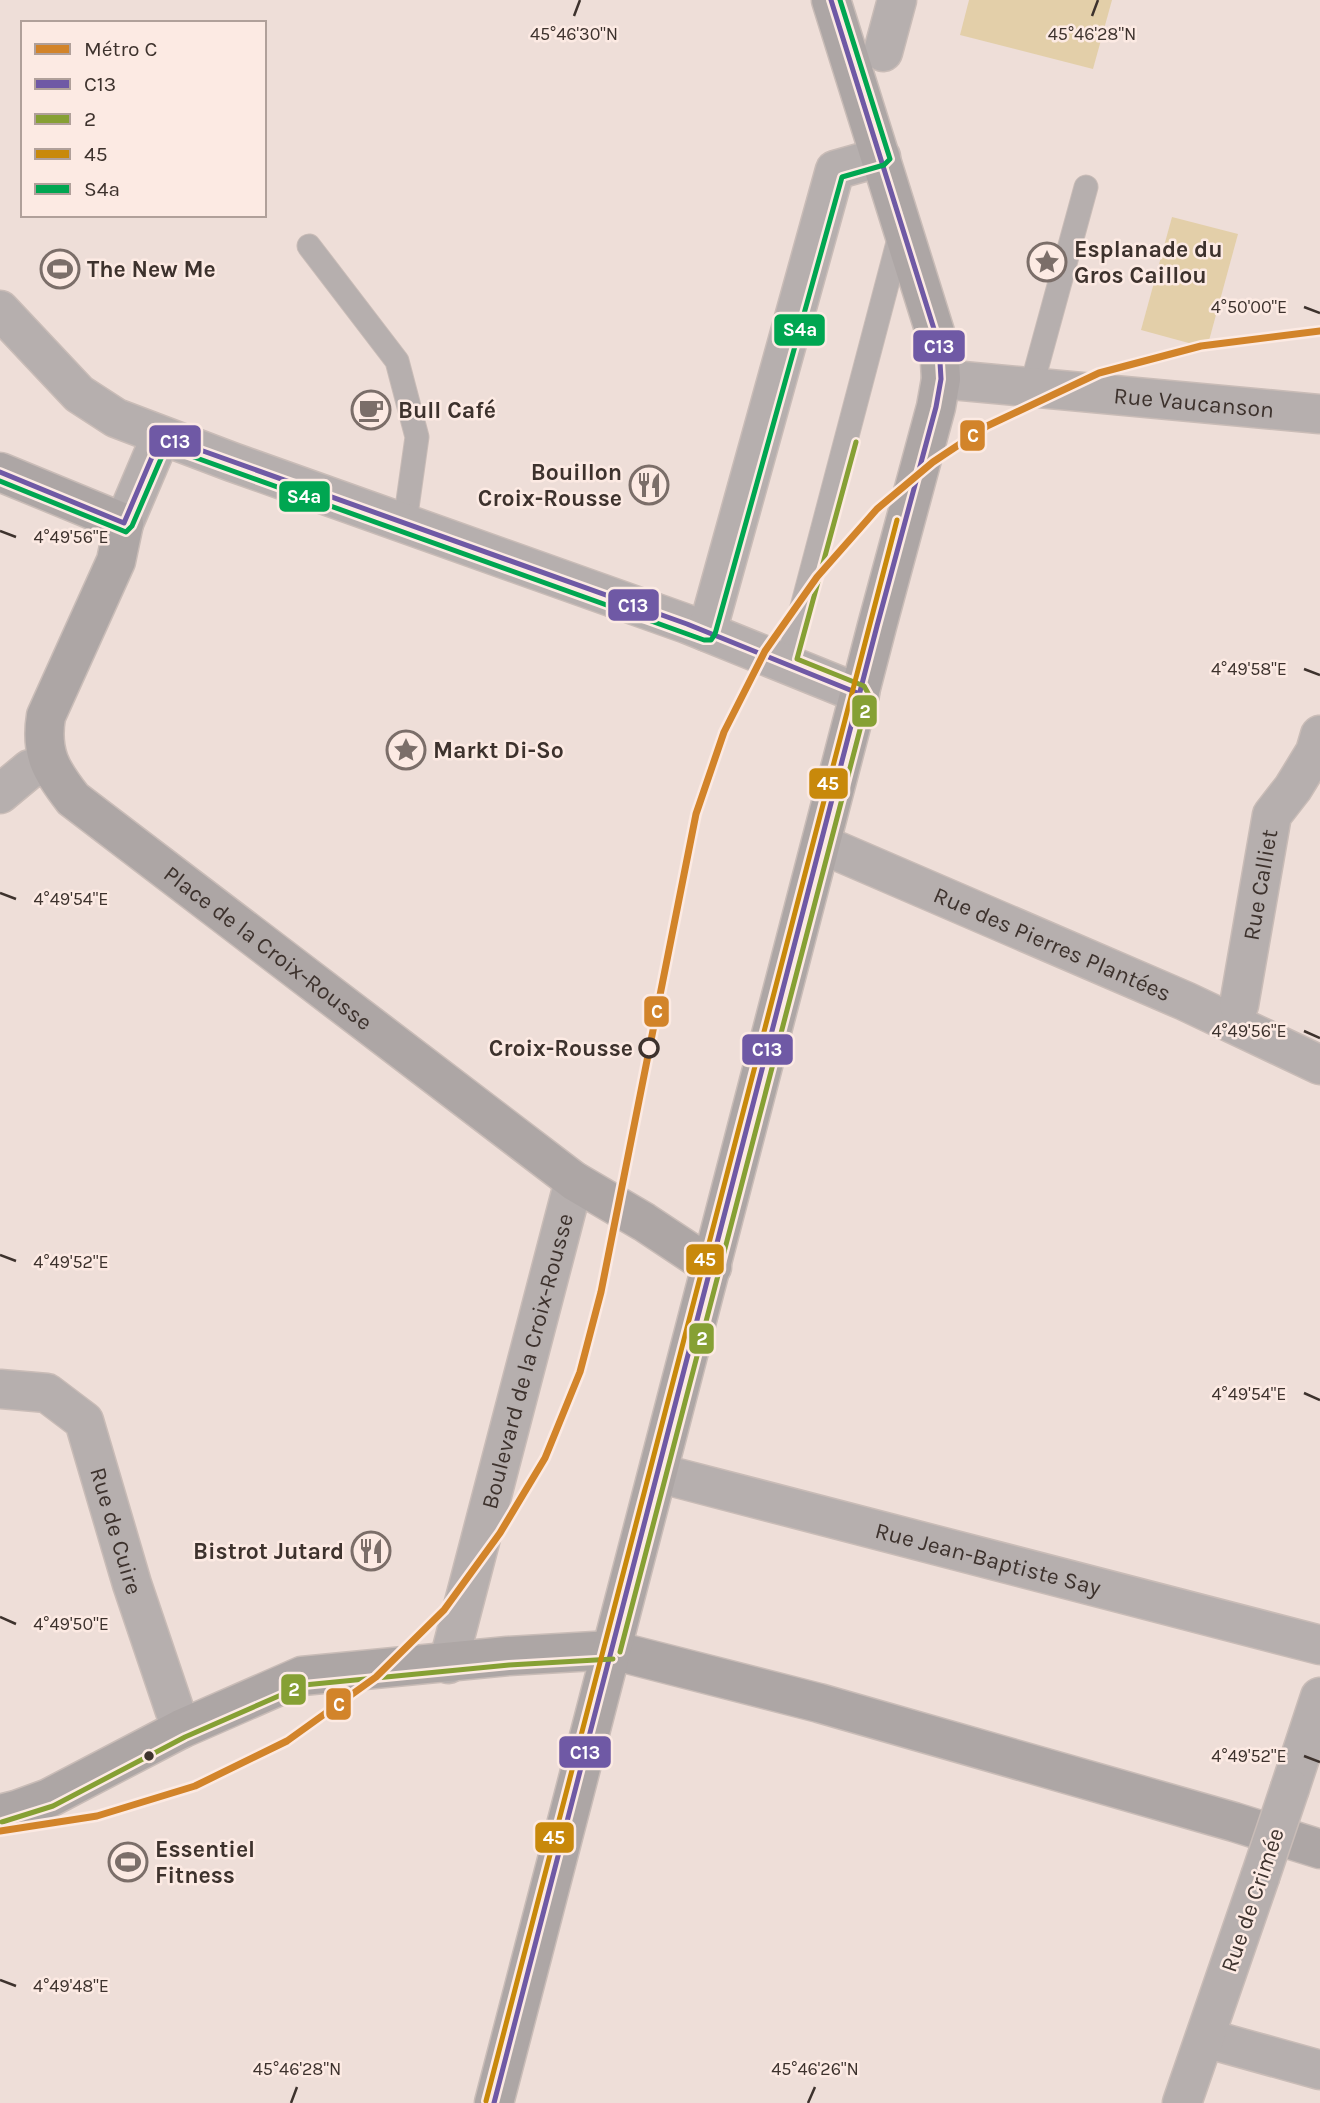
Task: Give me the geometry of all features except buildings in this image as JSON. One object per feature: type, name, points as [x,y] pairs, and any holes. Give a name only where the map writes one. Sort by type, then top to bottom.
[{"type":"street","points":[[494,2103],[936,407],[941,379],[939,345],[831,0]]},
{"type":"street","points":[[883,52],[897,0]]},
{"type":"street","points":[[707,632],[835,170],[881,157]]},
{"type":"street","points":[[0,310],[79,394],[116,418],[707,632],[860,694]]},
{"type":"street","name":"Rue Vaucanson","points":[[941,379],[1320,414]]},
{"type":"street","name":"Place de la Croix-Rousse","points":[[161,436],[124,523],[116,561],[47,716],[43,735],[48,765],[73,799],[101,822],[574,1181],[712,1266]]},
{"type":"street","points":[[0,472],[124,523]]},
{"type":"street","name":"Rue Calliet","points":[[1239,1005],[1272,815],[1293,788],[1315,752],[1320,735]]},
{"type":"street","points":[[0,794],[30,769],[48,765]]},
{"type":"street","name":"Rue des Pierres Plantées","points":[[821,844],[1185,1001],[1320,1065]]},
{"type":"street","name":"Boulevard de la Croix-Rousse","points":[[448,1664],[574,1181]]},
{"type":"street","name":"Rue de Cuire","points":[[0,1389],[47,1394],[84,1421],[132,1584],[181,1729]]},
{"type":"street","name":"Rue Jean-Baptiste Say","points":[[658,1473],[1320,1645]]},
{"type":"street","points":[[0,1814],[49,1798],[181,1729],[302,1676],[448,1664],[508,1656],[612,1650],[819,1703],[1320,1849]]},
{"type":"street","name":"Rue de Crimée","points":[[1182,2103],[1320,1697]]},
{"type":"street","points":[[1205,2038],[1320,2070]]},
{"type":"lane","points":[[1031,388],[1086,187]]},
{"type":"lane","points":[[787,664],[903,226]]},
{"type":"lane","points":[[309,246],[397,361],[417,437],[405,522]]},
{"type":"shaded area","points":[[969,0],[1112,0],[1093,69],[960,35]]},
{"type":"shaded area","points":[[1172,217],[1238,234],[1207,348],[1141,330]]},
{"type":"metro line","name":"C","points":[[0,1831],[97,1816],[195,1786],[287,1741],[376,1677],[444,1610],[500,1533],[545,1458],[580,1372],[601,1292],[696,814],[724,732],[765,651],[817,577],[877,509],[933,462],[987,426],[1099,373],[1201,346],[1320,331]]},
{"type":"transit line","name":"C13","points":[[494,2103],[936,407],[941,379],[939,345],[831,0]]},
{"type":"transit line","name":"S4a","points":[[0,481],[126,532],[132,526],[166,447],[704,640],[711,640],[715,634],[842,177],[884,165],[890,159],[840,0]]},
{"type":"transit line","name":"C13","points":[[0,472],[124,523],[161,436],[687,624],[860,694]]},
{"type":"transit line","name":"2","points":[[620,1652],[869,695],[864,686],[797,659],[856,442]]},
{"type":"transit line","name":"45","points":[[486,2101],[897,520]]},
{"type":"transit line","name":"2","points":[[2,1822],[53,1806],[185,1737],[304,1685],[509,1665],[613,1659]]},
{"type":"place","name":"Esplanade du Gros Caillou","points":[[1047,262]]},
{"type":"place","name":"The New Me","points":[[60,269]]},
{"type":"place","name":"Bull Café","points":[[371,410]]},
{"type":"place","name":"Bouillon Croix-Rousse","points":[[649,485]]},
{"type":"place","name":"Markt Di-So","points":[[406,750]]},
{"type":"place","name":"Croix-Rousse","points":[[649,1048]]},
{"type":"place","name":"Bistrot Jutard","points":[[371,1551]]},
{"type":"place","name":"Essentiel Fitness","points":[[128,1862]]}]
